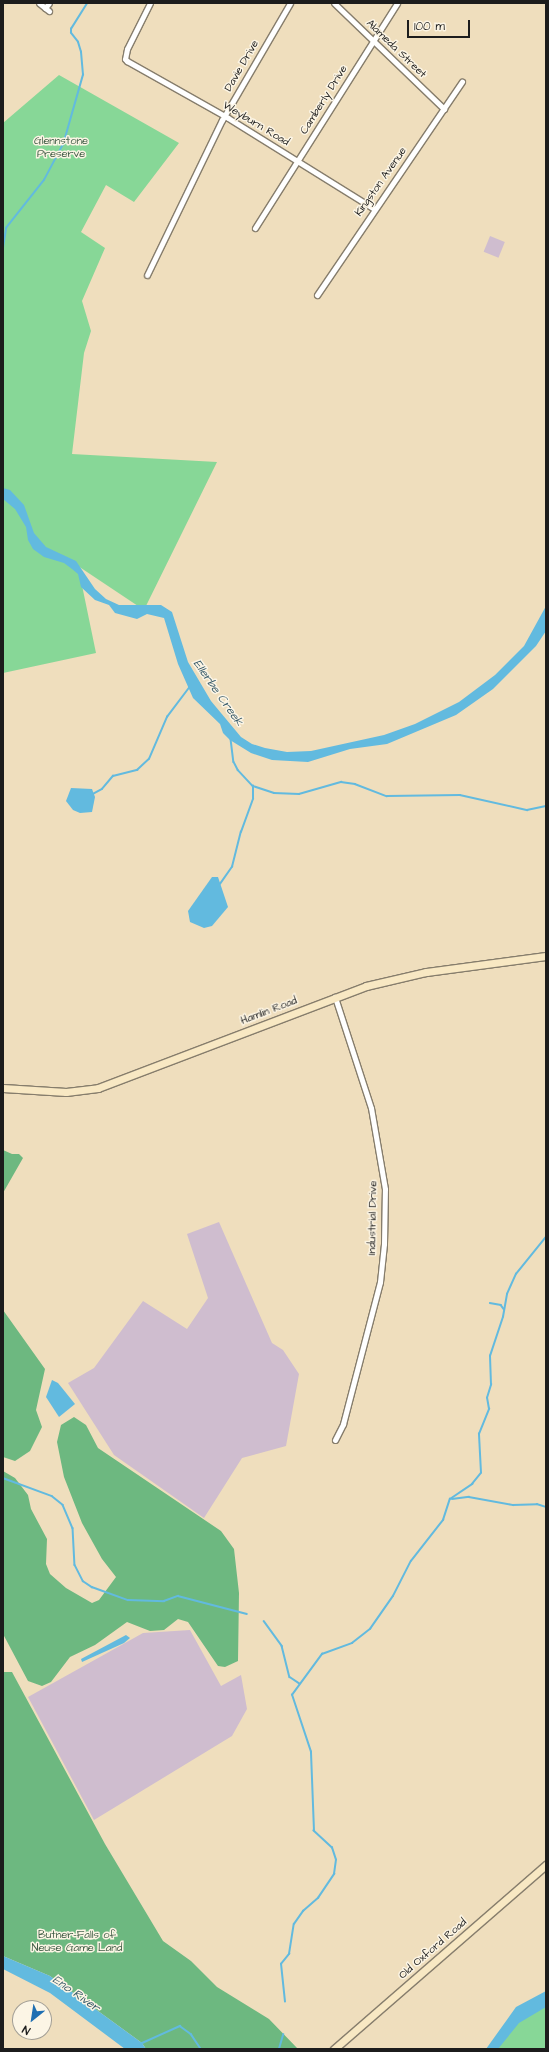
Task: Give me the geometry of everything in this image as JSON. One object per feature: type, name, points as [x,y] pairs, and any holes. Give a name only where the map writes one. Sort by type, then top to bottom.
[{"type":"street","points":[[39,3],[47,10],[49,3]]},
{"type":"street","name":"Weyburn Road","points":[[150,3],[125,59],[224,116],[374,209]]},
{"type":"street","name":"Davie Drive","points":[[147,275],[224,116],[290,3]]},
{"type":"street","name":"Alameda Street","points":[[334,3],[444,109]]},
{"type":"street","name":"Camberly Drive","points":[[255,228],[397,3]]},
{"type":"street","name":"Kingston Avenue","points":[[317,295],[374,209],[462,82]]},
{"type":"street","name":"Hamlin Road","points":[[3,1088],[71,1092],[98,1088],[335,996],[378,983],[426,972],[546,956]]},
{"type":"street","name":"Industrial Drive","points":[[335,996],[371,1108],[385,1189],[384,1244],[380,1282],[343,1424],[335,1440]]},
{"type":"street","name":"Old Oxford Road","points":[[334,2049],[546,1865]]},
{"type":"shaded area","points":[[490,236],[505,242],[498,258],[484,252]]},
{"type":"shaded area","points":[[219,1222],[272,1343],[283,1350],[299,1374],[286,1446],[242,1458],[204,1518],[114,1455],[68,1383],[94,1368],[143,1301],[187,1329],[208,1298],[187,1234]]},
{"type":"shaded area","points":[[190,1630],[221,1686],[241,1675],[247,1709],[232,1736],[94,1820],[28,1697],[143,1633]]},
{"type":"green space","name":"Glennstone Preserve","points":[[59,75],[179,143],[134,202],[106,185],[81,232],[105,248],[82,301],[91,331],[84,353],[72,454],[217,462],[144,610],[78,566],[96,653],[3,673],[3,123]]},
{"type":"green space","points":[[3,1150],[12,1154],[19,1154],[23,1158],[3,1193]]},
{"type":"green space","points":[[3,1310],[45,1369],[36,1410],[42,1427],[30,1451],[15,1461],[3,1457]]},
{"type":"green space","points":[[74,1417],[86,1425],[98,1448],[221,1531],[234,1549],[239,1593],[238,1661],[225,1667],[218,1666],[188,1622],[178,1619],[164,1630],[150,1631],[127,1622],[95,1645],[70,1657],[51,1682],[42,1686],[28,1681],[3,1634],[3,1471],[15,1478],[28,1495],[31,1509],[47,1539],[46,1564],[50,1574],[66,1588],[92,1603],[99,1600],[116,1577],[102,1559],[82,1523],[64,1477],[57,1442],[61,1425]]},
{"type":"green space","name":"Butner-Falls of Neuse Game Land","points":[[3,1672],[12,1672],[105,1844],[163,1941],[191,1961],[217,1987],[269,2019],[298,2049],[146,2049],[142,2043],[50,1976],[3,1956]]},
{"type":"green space","points":[[546,2000],[546,2049],[491,2049],[493,2044]]},
{"type":"water","points":[[3,488],[10,490],[24,505],[34,533],[46,547],[76,561],[95,589],[106,599],[119,605],[161,605],[172,612],[188,662],[211,701],[241,737],[252,744],[265,748],[287,752],[311,751],[384,735],[415,724],[459,702],[495,675],[524,646],[546,606],[546,631],[536,646],[493,689],[456,715],[387,744],[350,749],[308,762],[272,760],[251,753],[230,740],[223,733],[220,724],[193,698],[178,664],[164,618],[147,614],[137,619],[115,613],[109,605],[95,600],[81,587],[78,574],[72,569],[64,563],[44,557],[33,549],[28,540],[26,527],[15,509],[3,499]]},
{"type":"water","points":[[71,788],[92,789],[95,797],[92,812],[80,813],[73,810],[66,801]]},
{"type":"water","points":[[212,877],[218,877],[228,907],[212,926],[204,928],[190,922],[188,911]]},
{"type":"water","points":[[52,1380],[58,1383],[75,1404],[59,1417],[46,1397]]},
{"type":"water","points":[[126,1635],[130,1638],[124,1643],[82,1662],[81,1659]]},
{"type":"water","points":[[3,1956],[50,1976],[142,2043],[146,2049],[125,2049],[50,1993],[3,1969]]},
{"type":"water","points":[[546,1991],[546,2007],[519,2023],[498,2049],[486,2049],[516,2007]]},
{"type":"waterway","points":[[3,248],[6,228],[44,180],[63,145],[83,75],[81,52],[78,42],[71,33],[71,29],[87,3]]},
{"type":"waterway","points":[[93,794],[102,789],[113,776],[137,770],[149,759],[167,717],[189,688]]},
{"type":"waterway","points":[[231,739],[234,762],[238,770],[253,786],[274,793],[299,794],[341,782],[355,784],[387,796],[460,795],[527,810],[546,806]]},
{"type":"waterway","points":[[220,884],[232,867],[241,832],[253,799],[253,786]]},
{"type":"waterway","points":[[285,2002],[281,1964],[289,1954],[294,1924],[303,1911],[318,1898],[334,1874],[336,1860],[332,1848],[314,1831],[311,1752],[292,1695],[322,1654],[352,1643],[370,1629],[393,1596],[411,1561],[443,1520],[450,1499],[472,1484],[481,1473],[479,1434],[489,1409],[487,1398],[491,1385],[490,1356],[503,1317],[507,1294],[516,1274],[546,1237]]},
{"type":"waterway","points":[[490,1303],[501,1305],[504,1309]]},
{"type":"waterway","points":[[3,1478],[52,1496],[63,1505],[73,1528],[75,1565],[83,1581],[92,1587],[128,1600],[164,1601],[178,1596],[247,1614]]},
{"type":"waterway","points":[[452,1499],[469,1497],[513,1505],[537,1504],[546,1507]]},
{"type":"waterway","points":[[264,1621],[282,1646],[290,1677],[299,1683]]},
{"type":"waterway","points":[[140,2044],[180,2026],[191,2034],[201,2049]]},
{"type":"waterway","points":[[279,2049],[283,2035]]},
{"type":"water label","name":"Ellerbe Creek","points":[[218,693]]},
{"type":"water label","name":"Eno River","points":[[76,1994]]}]
